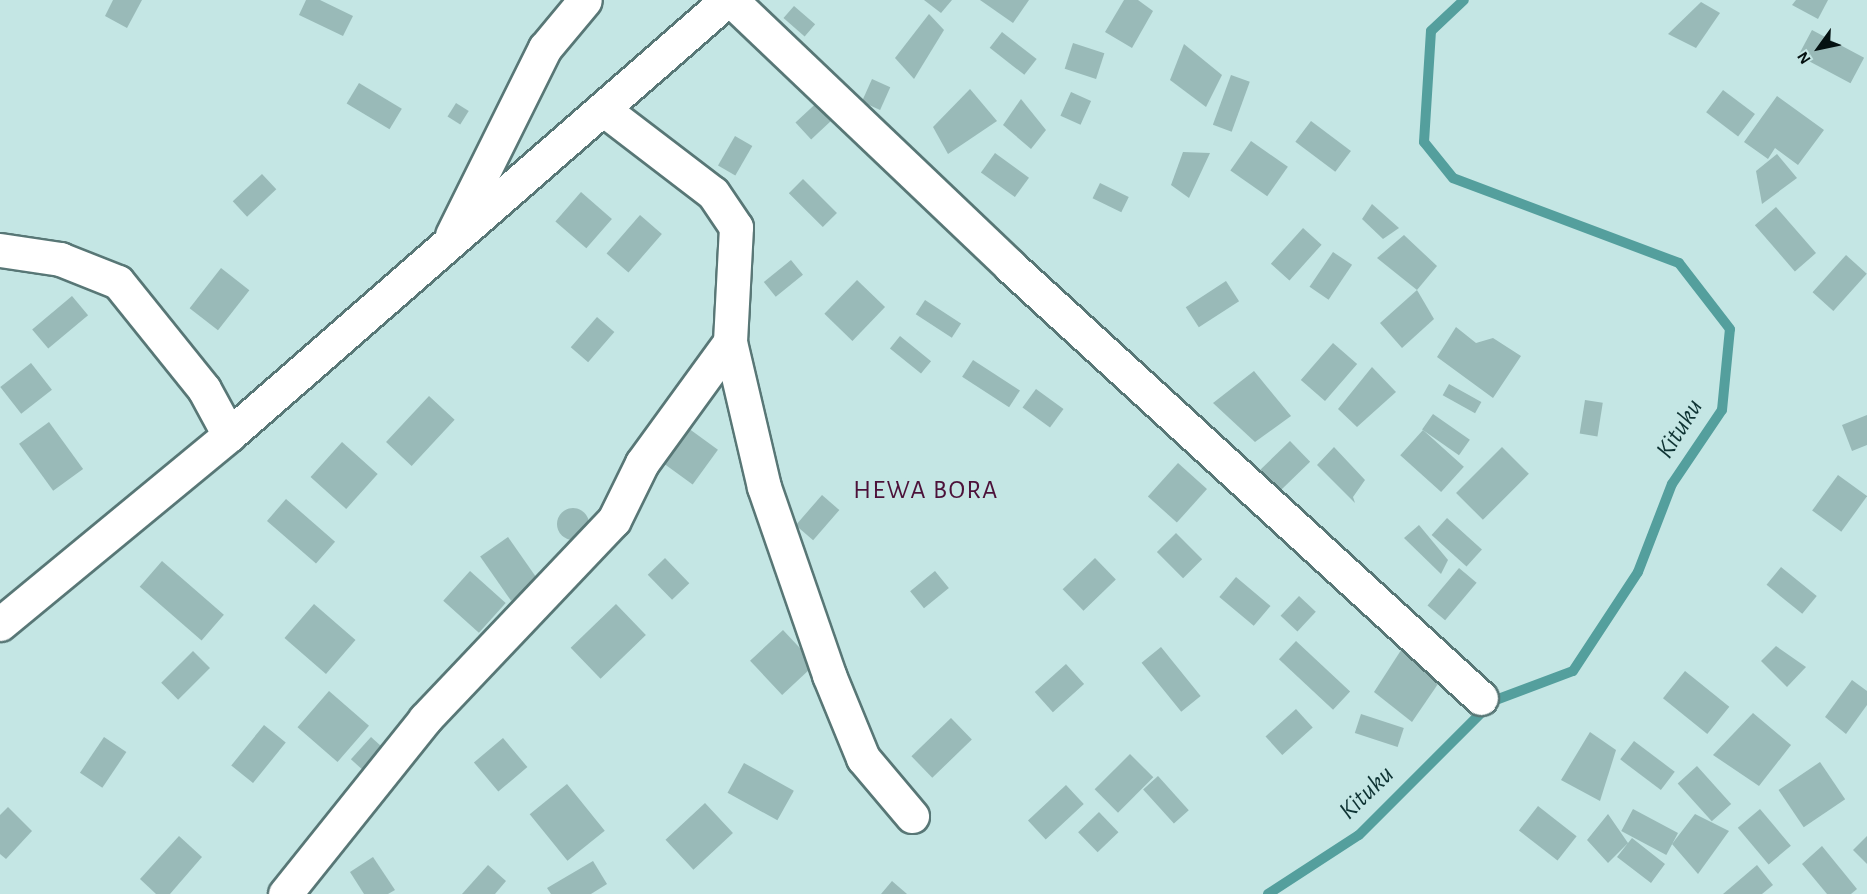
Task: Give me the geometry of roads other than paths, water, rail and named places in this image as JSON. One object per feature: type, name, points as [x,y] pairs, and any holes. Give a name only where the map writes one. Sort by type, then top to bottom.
[{"type":"street","points":[[445,249],[545,48],[585,0]]},
{"type":"street","points":[[0,624],[229,435],[729,0],[1010,267],[1481,698]]},
{"type":"street","points":[[603,109],[713,193],[736,227],[730,342],[764,487],[829,675],[863,758],[912,816]]},
{"type":"street","points":[[0,250],[60,259],[118,282],[204,389],[229,435]]},
{"type":"street","points":[[285,894],[425,719],[614,520],[642,463],[730,342]]},
{"type":"waterway","name":"Kituku","points":[[1268,894],[1359,835],[1493,701],[1573,671],[1638,572],[1672,484],[1722,410],[1730,329],[1679,263],[1453,178],[1424,142],[1431,31],[1464,0]]},
{"type":"district","name":"HEWA BORA","points":[[926,491]]}]
